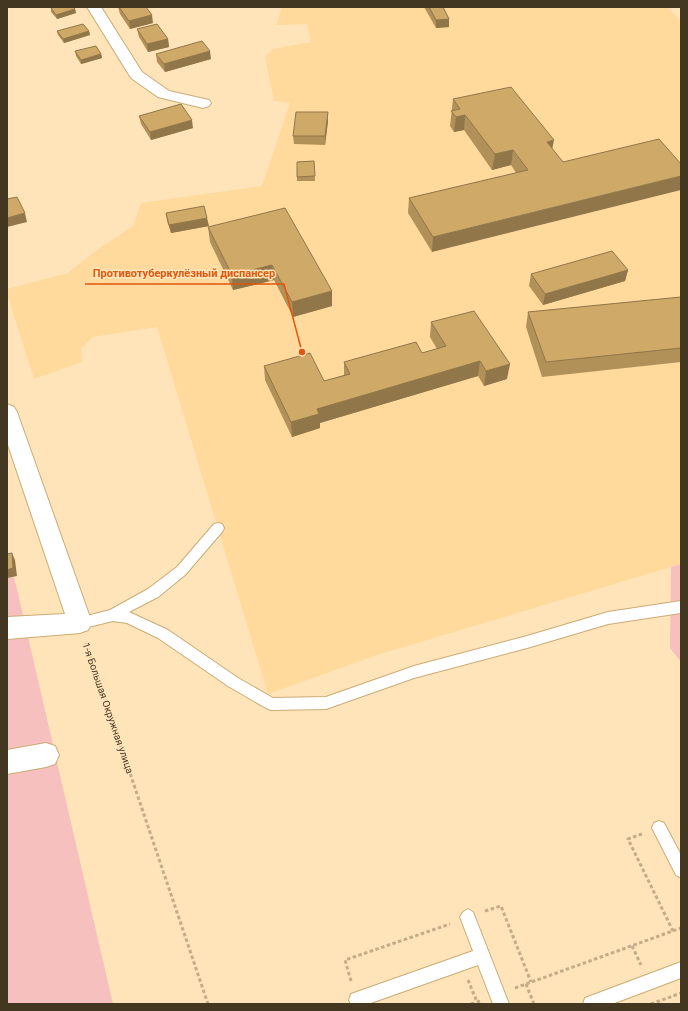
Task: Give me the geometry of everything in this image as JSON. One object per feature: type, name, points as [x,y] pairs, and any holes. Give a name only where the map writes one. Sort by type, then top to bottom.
[{"type":"street","points":[[94,7],[136,75],[164,94],[203,103]]},
{"type":"street","points":[[7,412],[80,623],[7,628]]},
{"type":"street","points":[[7,762],[46,755]]},
{"type":"lane","points":[[80,623],[113,615],[153,593],[181,571],[218,528]]},
{"type":"lane","points":[[113,615],[129,618],[163,634],[233,682],[271,704],[279,704],[326,703],[414,672],[527,642],[608,618],[681,607]]},
{"type":"lane","points":[[660,828],[681,870]]},
{"type":"lane","points":[[468,917],[499,999]]},
{"type":"lane","points":[[357,1000],[482,955]]},
{"type":"lane","points":[[591,1004],[681,970]]},
{"type":"path","name":"1-я Большая Окружная улица","points":[[80,623],[208,1004]]},
{"type":"path","points":[[660,828],[628,839],[673,930]]},
{"type":"path","points":[[357,1000],[345,960],[501,906],[531,982]]},
{"type":"path","points":[[471,1004],[499,999],[531,982],[681,928]]},
{"type":"path","points":[[526,984],[534,1004]]},
{"type":"path","points":[[651,1004],[681,993]]},
{"type":"shaded area","points":[[282,7],[424,7],[436,28],[448,26],[438,7],[668,7],[681,22],[681,185],[560,177],[509,102],[454,132],[464,130],[492,170],[511,165],[526,185],[432,252],[681,190],[681,564],[380,654],[268,694],[157,327],[93,337],[81,348],[82,362],[34,379],[7,294],[7,289],[68,273],[101,247],[133,226],[141,203],[262,186],[290,103],[274,101],[265,57],[273,49],[311,42],[307,24],[276,25]],"holes":[[[285,223],[293,317],[274,280],[233,290]],[[444,361],[507,379],[484,386],[478,376],[318,424]]]},
{"type":"shaded area","points":[[7,555],[17,589],[113,1004],[7,1004]]},
{"type":"shaded area","points":[[681,564],[681,662],[670,648],[671,567]]},
{"type":"building","points":[[73,7],[75,9],[56,15],[51,8]]},
{"type":"building","points":[[119,7],[146,7],[152,15],[129,21]]},
{"type":"building","points":[[429,7],[443,7],[449,19],[436,20]]},
{"type":"building","points":[[83,24],[89,31],[63,39],[57,31]]},
{"type":"building","points":[[157,24],[168,39],[147,44],[137,29]]},
{"type":"building","points":[[202,41],[210,51],[164,64],[156,54]]},
{"type":"building","points":[[96,46],[101,54],[81,60],[75,51]]},
{"type":"building","points":[[511,87],[554,140],[547,142],[563,162],[659,139],[681,164],[681,176],[433,237],[409,198],[528,170],[513,150],[495,154],[465,115],[456,117],[451,111],[460,109],[453,99]]},
{"type":"building","points":[[181,104],[192,120],[150,132],[139,116]]},
{"type":"building","points":[[296,112],[328,112],[325,136],[293,136]]},
{"type":"building","points":[[314,161],[315,176],[297,177],[297,162]]},
{"type":"building","points":[[17,197],[25,213],[7,218],[7,199]]},
{"type":"building","points":[[204,206],[207,218],[169,225],[166,213]]},
{"type":"building","points":[[285,208],[332,291],[292,302],[272,265],[232,275],[208,227]]},
{"type":"building","points":[[612,251],[628,270],[545,294],[531,274]]},
{"type":"building","points":[[681,297],[681,348],[546,362],[528,312]]},
{"type":"building","points":[[474,311],[510,364],[486,371],[480,361],[317,409],[319,414],[291,422],[264,366],[310,353],[324,381],[350,374],[344,362],[416,342],[422,353],[446,346],[431,322]]},
{"type":"building","points":[[12,553],[13,568],[7,570],[7,554]]},
{"type":"place","name":"Противотуберкулёзный диспансер","points":[[302,352]]}]
